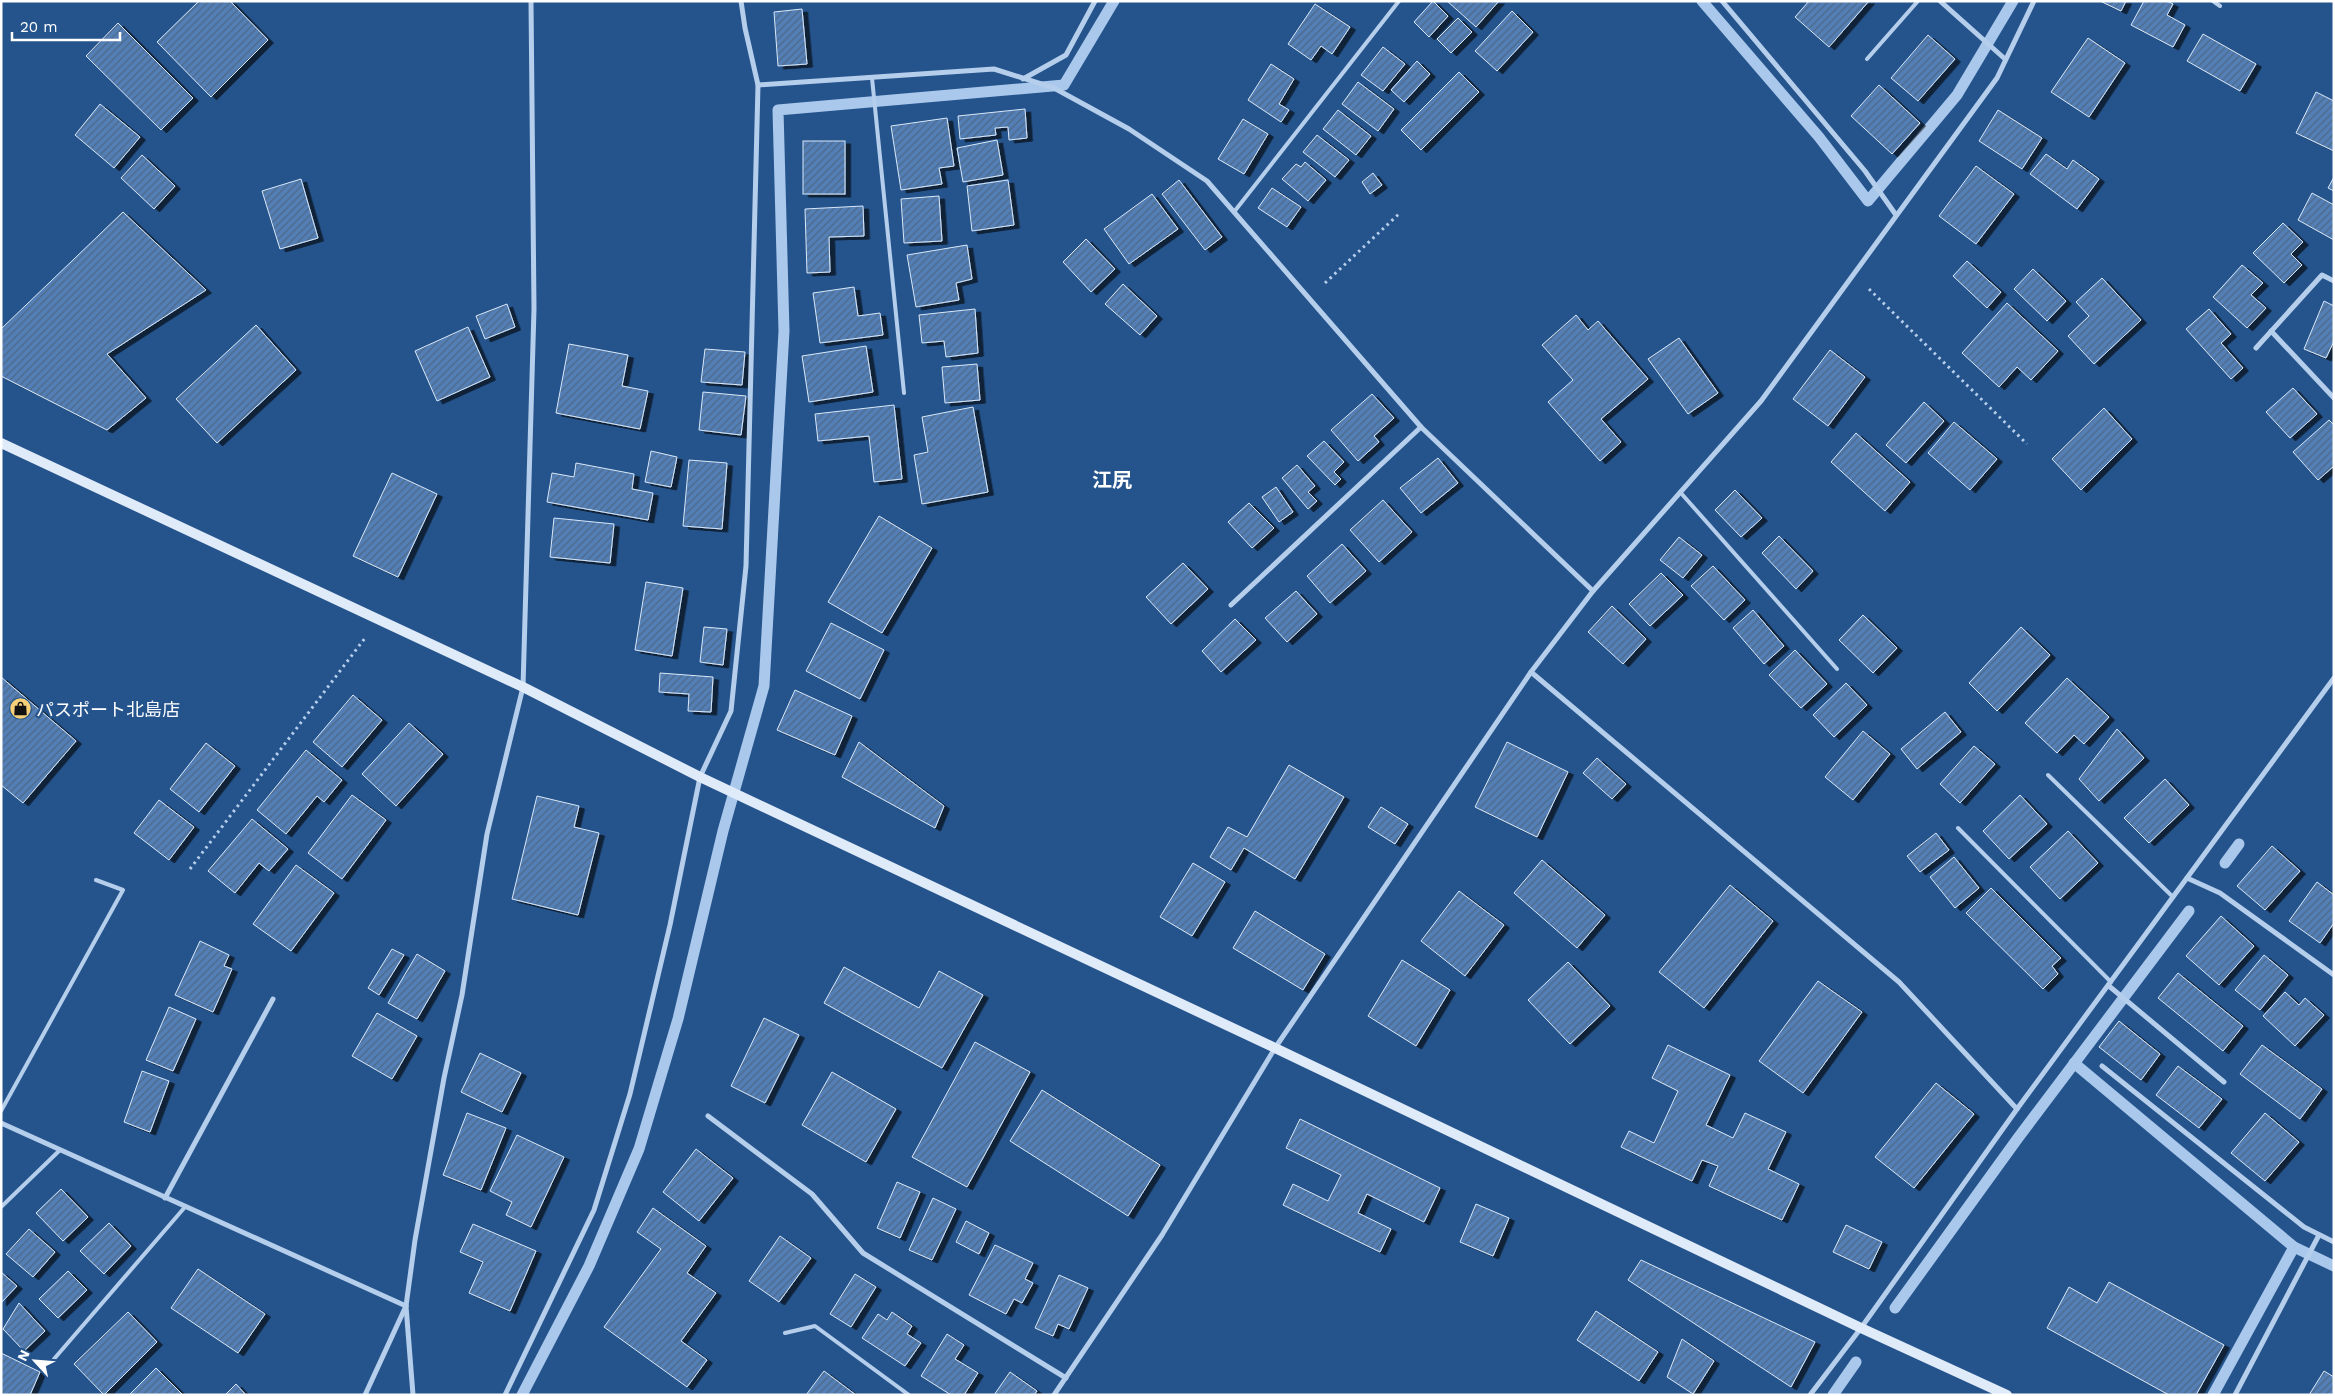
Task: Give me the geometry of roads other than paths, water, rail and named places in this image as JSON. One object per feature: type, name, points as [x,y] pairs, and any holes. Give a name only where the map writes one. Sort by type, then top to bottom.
[{"type":"street","points":[[413,1395],[406,1306],[415,1240],[444,1078],[462,995],[487,834],[523,687],[534,309],[531,1]]},
{"type":"street","points":[[505,1395],[594,1210],[630,1094],[670,925],[700,777],[731,711],[746,566],[758,86],[741,1]]},
{"type":"street","points":[[1023,79],[1066,55],[1095,1]]},
{"type":"street","points":[[1722,1],[1864,172],[1896,215]]},
{"type":"street","points":[[1940,1],[2005,59]]},
{"type":"street","points":[[1054,1395],[1162,1235],[1275,1048],[1531,672],[1593,591],[1761,401],[1997,78],[2034,1]]},
{"type":"street","points":[[758,86],[994,70],[1054,88],[1129,129],[1207,181],[1421,427],[1593,591]]},
{"type":"street","points":[[2256,348],[2322,275],[2334,281]]},
{"type":"street","points":[[2271,330],[2334,398]]},
{"type":"street","points":[[1231,605],[1421,427]]},
{"type":"street","points":[[1,443],[523,687],[700,777],[1275,1048],[1861,1328],[2007,1395]]},
{"type":"street","points":[[1531,672],[1899,982],[2017,1109]]},
{"type":"street","points":[[1810,1395],[1861,1328],[2017,1109],[2110,986],[2334,678]]},
{"type":"street","points":[[2188,878],[2220,893],[2334,975]]},
{"type":"street","points":[[2110,986],[2224,1082]]},
{"type":"street","points":[[165,1198],[273,999]]},
{"type":"street","points":[[2102,1066],[2304,1227],[2334,1242]]},
{"type":"street","points":[[708,1116],[812,1194],[863,1253],[1066,1378]]},
{"type":"street","points":[[1,1123],[406,1306]]},
{"type":"street","points":[[2235,1395],[2319,1235]]},
{"type":"street","points":[[365,1395],[406,1306]]},
{"type":"lane","points":[[1234,212],[1399,1]]},
{"type":"lane","points":[[1867,58],[1918,1]]},
{"type":"lane","points":[[2212,1],[2220,6]]},
{"type":"lane","points":[[872,78],[904,394]]},
{"type":"lane","points":[[1680,492],[1837,669]]},
{"type":"lane","points":[[2048,776],[2174,897]]},
{"type":"lane","points":[[1958,828],[2110,986]]},
{"type":"lane","points":[[1,1111],[123,890],[96,880]]},
{"type":"lane","points":[[1,1207],[60,1150]]},
{"type":"lane","points":[[54,1359],[185,1207]]},
{"type":"lane","points":[[786,1334],[815,1326],[909,1395]]},
{"type":"waterway","points":[[522,1395],[589,1266],[639,1149],[678,1019],[723,831],[764,686],[784,331],[778,110],[1064,85],[1114,1]]},
{"type":"waterway","points":[[1702,1],[1819,137],[1868,201],[1957,95],[2013,1]]},
{"type":"waterway","points":[[2225,863],[2239,844]]},
{"type":"waterway","points":[[1895,1308],[2018,1138],[2189,911]]},
{"type":"waterway","points":[[2074,1063],[2294,1247],[2334,1266]]},
{"type":"waterway","points":[[2213,1395],[2294,1247]]},
{"type":"waterway","points":[[1833,1395],[1856,1362]]},
{"type":"place","name":"パスポート北島店","points":[[20,709]]},
{"type":"district","name":"江尻","points":[[1112,480]]}]
